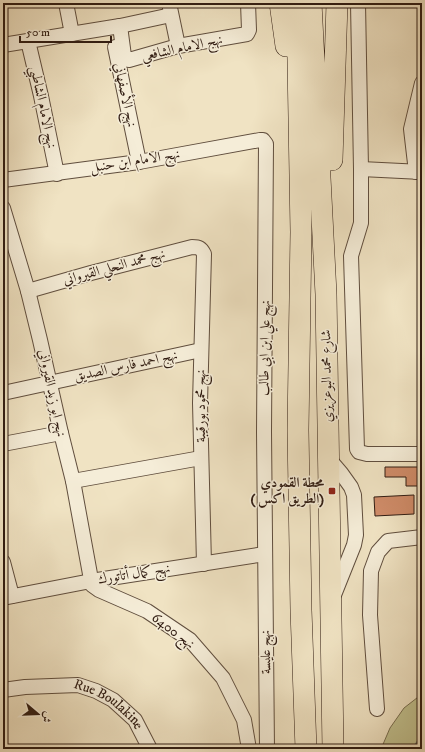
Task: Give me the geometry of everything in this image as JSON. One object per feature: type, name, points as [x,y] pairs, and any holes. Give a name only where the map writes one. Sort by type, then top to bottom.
[{"type":"highway","points":[[280,3],[286,45],[292,158],[301,232]]},
{"type":"highway","name":"شارع محمد البوعزيزي","points":[[297,3],[301,232],[298,430],[301,610],[306,749]]},
{"type":"highway","name":"شارع محمد البوعزيزي","points":[[311,3],[326,294],[333,749]]},
{"type":"highway","points":[[326,294],[332,173],[337,3]]},
{"type":"street","points":[[66,3],[72,34]]},
{"type":"street","name":"نهج الامام الشافعي","points":[[115,27],[124,56],[129,60],[178,46],[248,34],[248,3]]},
{"type":"street","points":[[358,3],[361,223],[351,256],[357,449],[362,454],[422,454]]},
{"type":"street","points":[[3,45],[115,27],[170,9],[178,46]]},
{"type":"street","name":"نهج الأصفهاني","points":[[115,27],[139,162]]},
{"type":"street","name":"نهج الامام الشاطبي","points":[[28,41],[57,174]]},
{"type":"street","points":[[361,168],[419,172],[411,129],[422,83]]},
{"type":"street","name":"نهج الامام ابن حنبل","points":[[4,178],[57,174],[139,162],[260,140],[265,141]]},
{"type":"street","name":"نهج علي ابن ابي طالب","points":[[265,141],[267,145],[264,432],[265,554]]},
{"type":"street","name":"نهج ابو زيد القيرواني","points":[[3,208],[28,290],[50,382],[72,480],[91,581]]},
{"type":"street","name":"نهج محمد النحلي القيرواني","points":[[28,290],[192,247],[201,249]]},
{"type":"street","name":"نهج محمود بورقيبة","points":[[201,249],[204,254],[201,350],[201,458],[204,564]]},
{"type":"street","name":"نهج احمد فارس الصديق","points":[[3,393],[201,350]]},
{"type":"street","points":[[3,444],[61,433]]},
{"type":"street","points":[[72,480],[201,458]]},
{"type":"street","points":[[377,709],[370,615],[370,584],[372,565],[378,552],[388,541],[422,537]]},
{"type":"street","name":"نهج كمال أتاتورك","points":[[8,597],[91,581],[265,554]]},
{"type":"street","name":"نهج عليسة","points":[[265,554],[267,749]]},
{"type":"street","points":[[3,562],[8,597]]},
{"type":"street","name":"نهج 6400","points":[[91,581],[94,587],[147,611],[190,640],[223,678],[244,720],[249,749]]},
{"type":"street","name":"Rue Boulakine","points":[[3,690],[25,687],[78,685],[96,691],[113,700],[135,720],[150,749]]},
{"type":"green space","points":[[422,694],[422,749],[381,749],[390,728],[404,708]]},
{"type":"building","points":[[385,467],[422,467],[422,486],[406,486],[406,477],[385,477]]},
{"type":"building","points":[[414,495],[414,514],[375,516],[374,497]]},
{"type":"waterway","points":[[413,749],[422,737]]},
{"type":"place","name":"محطة القمودي ( الطريق اكس)","points":[[332,491]]}]
